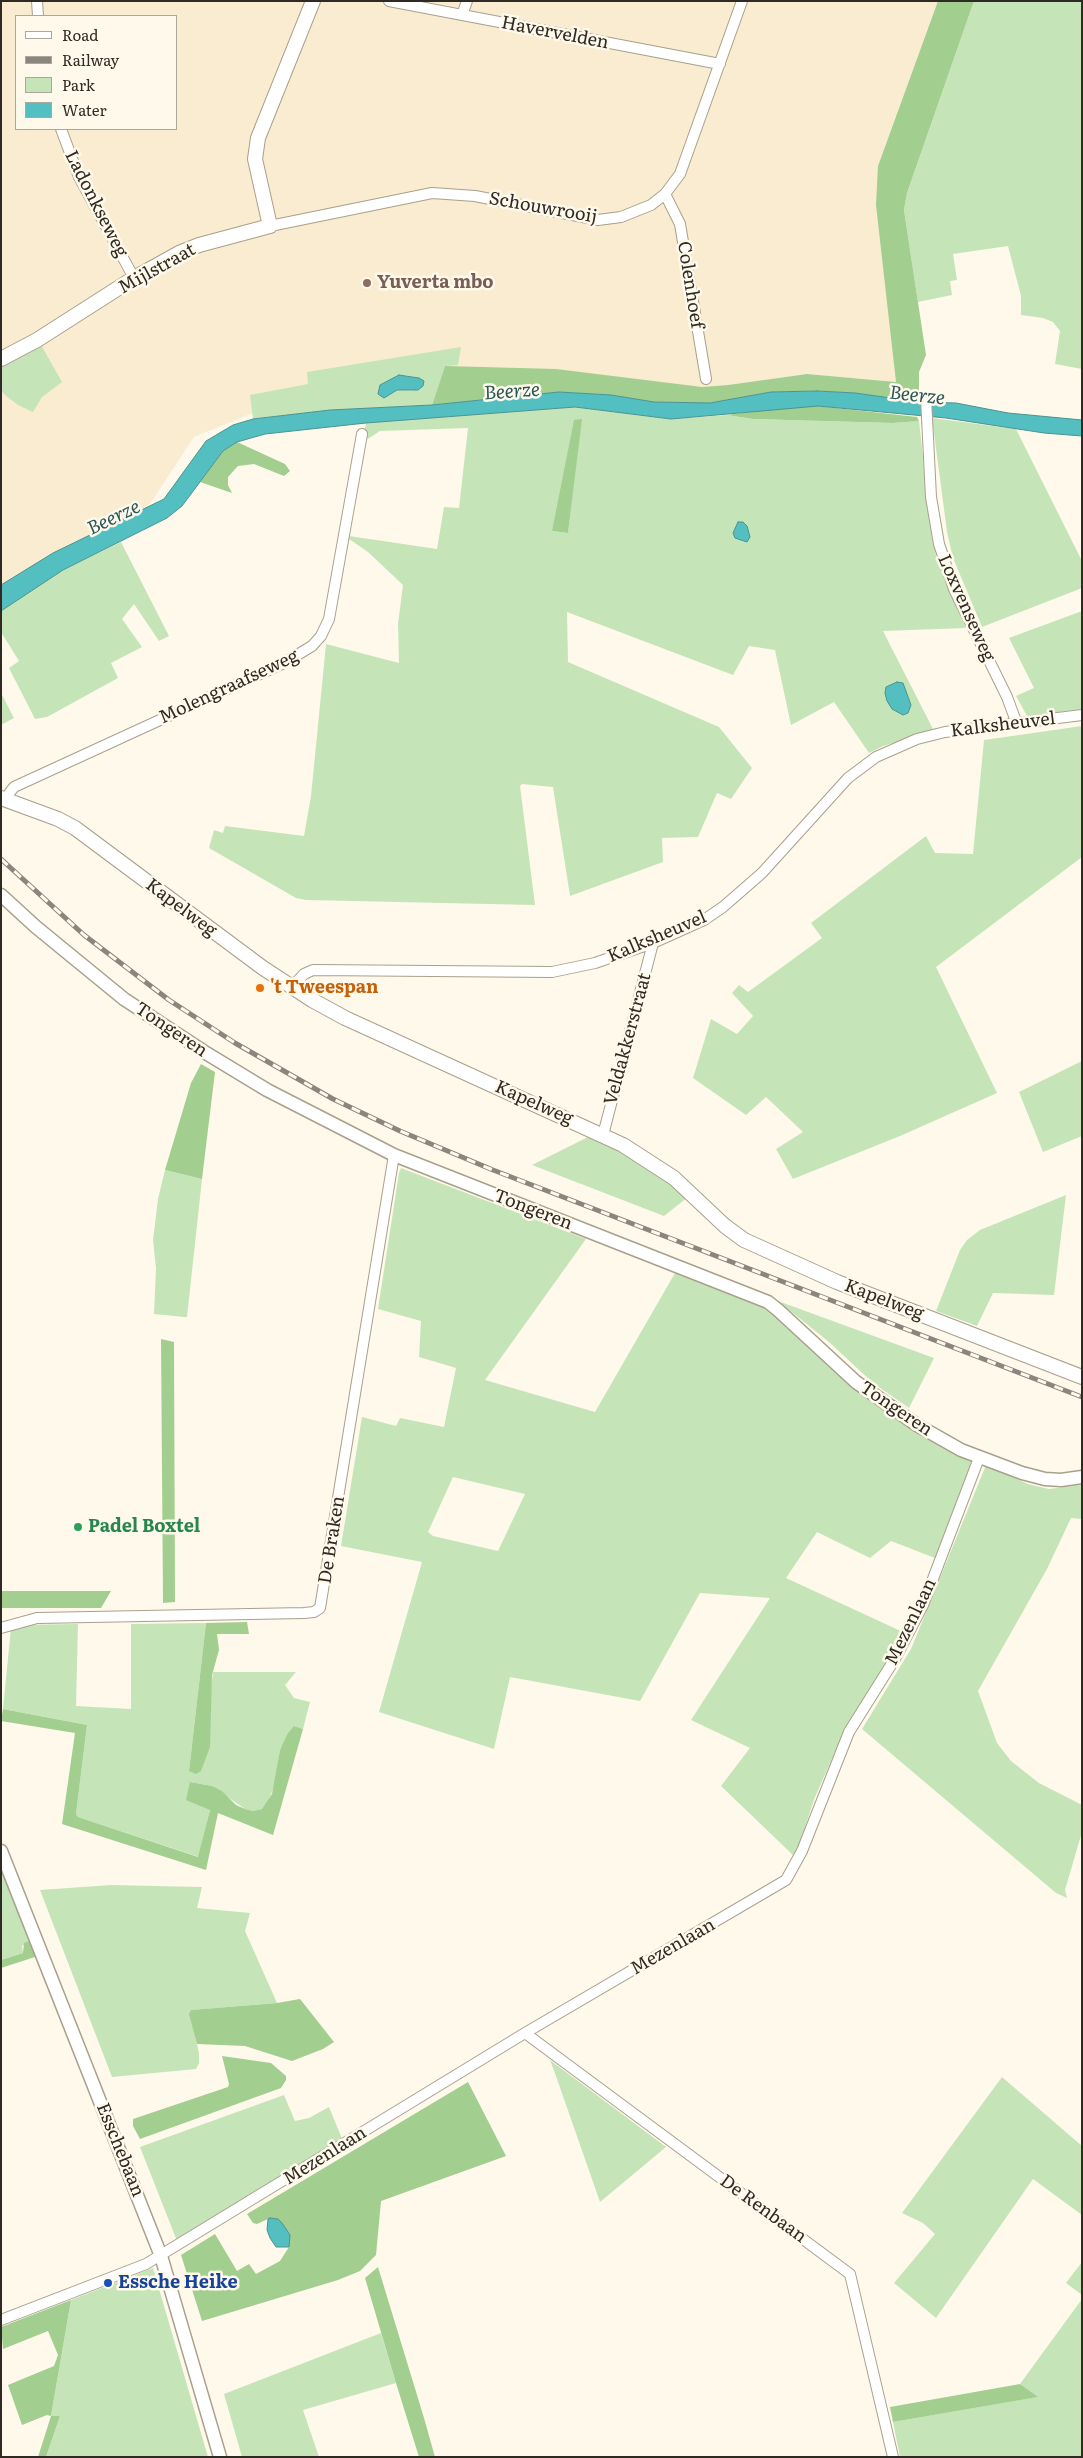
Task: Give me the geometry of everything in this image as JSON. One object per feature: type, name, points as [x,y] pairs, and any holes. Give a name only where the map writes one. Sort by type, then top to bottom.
[{"type":"main road","points":[[270,226],[255,159],[258,138],[313,1]]},
{"type":"main road","name":"Mijlstraat","points":[[1,359],[45,335],[134,278],[179,253],[199,245],[270,226]]},
{"type":"main road","name":"Kapelweg","points":[[3,799],[58,819],[75,828],[291,988],[345,1018],[623,1145],[674,1178],[725,1226],[751,1244],[837,1282],[1082,1377]]},
{"type":"street","points":[[37,1],[38,15]]},
{"type":"street","name":"Havervelden","points":[[389,1],[720,64]]},
{"type":"street","points":[[462,15],[467,1]]},
{"type":"street","name":"Schouwrooij","points":[[270,226],[419,194],[443,193],[475,196],[583,218],[612,219],[644,208],[665,194],[680,174],[689,154],[742,1]]},
{"type":"street","name":"Ladonkseweg","points":[[61,130],[79,177],[134,278]]},
{"type":"street","name":"Colenhoef","points":[[665,194],[680,224],[706,379]]},
{"type":"street","name":"Loxvenseweg","points":[[926,399],[931,497],[944,563],[964,612],[1007,697],[1017,724]]},
{"type":"street","name":"Molengraafseweg","points":[[3,799],[14,788],[284,663],[312,646],[329,619],[362,434]]},
{"type":"street","name":"Kalksheuvel","points":[[291,988],[304,974],[312,970],[567,971],[653,943],[704,920],[744,891],[848,778],[876,756],[916,739],[946,732],[1082,716]]},
{"type":"street","name":"Tongeren","points":[[1,894],[94,976],[124,999],[206,1054],[267,1090],[394,1155],[768,1302],[856,1382],[895,1411],[943,1440],[979,1458],[1045,1479],[1061,1480],[1082,1477]]},
{"type":"street","name":"Veldakkerstraat","points":[[603,1135],[653,943]]},
{"type":"street","name":"De Braken","points":[[1,1628],[37,1618],[304,1613],[314,1612],[320,1608],[394,1155]]},
{"type":"street","name":"Mezenlaan","points":[[160,2256],[525,2033],[786,1880],[802,1851],[849,1732],[896,1657],[923,1605],[979,1458]]},
{"type":"street","name":"Esschebaan","points":[[1,1851],[160,2256],[220,2457]]},
{"type":"street","name":"De Renbaan","points":[[525,2033],[850,2274],[893,2457]]},
{"type":"street","points":[[1,2320],[146,2264],[160,2256]]},
{"type":"shaded area","points":[[1,1],[938,1],[878,166],[896,382],[807,374],[702,387],[673,385],[258,411],[194,437],[150,504],[1,589]]},
{"type":"green space","points":[[938,1],[974,1],[907,193],[904,210],[926,355],[919,372],[919,402],[855,393],[817,391],[771,392],[710,403],[654,402],[611,395],[559,392],[432,405],[445,366],[556,369],[702,387],[807,374],[896,382],[876,205],[878,166]]},
{"type":"green space","points":[[974,1],[1082,1],[1082,369],[1055,364],[1060,331],[1053,322],[1043,318],[1021,315],[1021,296],[1008,246],[953,254],[957,280],[950,281],[952,295],[918,302],[904,210],[907,193]]},
{"type":"green space","points":[[41,345],[62,382],[42,397],[33,412],[18,405],[1,390],[1,367]]},
{"type":"green space","points":[[461,347],[458,365],[445,366],[432,405],[330,410],[253,419],[250,395],[308,384],[307,372]],"holes":[[[399,375],[413,376],[413,391],[397,390],[384,398],[380,385]]]},
{"type":"green space","points":[[818,406],[917,417],[919,421],[893,423],[753,419],[727,415],[788,407]]},
{"type":"green space","points":[[575,407],[671,419],[727,415],[753,419],[893,423],[919,421],[932,538],[937,560],[966,628],[883,631],[934,731],[883,746],[869,753],[834,702],[791,725],[775,650],[749,646],[733,675],[567,612],[568,662],[719,727],[752,768],[731,799],[717,793],[698,837],[662,838],[663,862],[570,896],[553,787],[522,784],[520,786],[535,905],[306,900],[296,898],[209,848],[214,830],[223,833],[225,826],[304,836],[311,796],[326,644],[399,663],[398,624],[403,585],[368,552],[349,539],[349,536],[437,549],[444,507],[459,508],[468,428],[380,431],[363,442],[366,423]],"holes":[[[581,419],[568,533],[552,531]]]},
{"type":"green space","points":[[932,418],[1016,429],[1082,561],[1082,588],[982,627],[953,558],[947,532]]},
{"type":"green space","points":[[582,419],[568,533],[552,531],[574,420]]},
{"type":"green space","points":[[237,442],[285,464],[290,471],[284,476],[254,464],[238,466],[228,477],[228,485],[232,493],[200,482],[223,451]]},
{"type":"green space","points":[[121,542],[169,636],[159,641],[134,604],[122,619],[142,647],[111,663],[118,678],[47,717],[35,719],[9,668],[19,661],[1,632],[1,611],[63,570]]},
{"type":"green space","points":[[1082,611],[1082,709],[1027,716],[1016,696],[1034,688],[1009,638]]},
{"type":"green space","points":[[1,693],[14,718],[1,725]]},
{"type":"green space","points":[[1082,726],[1082,857],[936,967],[997,1093],[900,1136],[793,1179],[776,1149],[803,1132],[766,1097],[746,1115],[693,1078],[711,1019],[737,1034],[753,1016],[732,993],[739,985],[748,992],[822,938],[811,923],[926,836],[935,853],[973,854],[984,740]]},
{"type":"green space","points":[[1082,1061],[1082,1136],[1043,1152],[1019,1092]]},
{"type":"green space","points":[[201,1064],[215,1072],[202,1179],[165,1170],[191,1083]]},
{"type":"green space","points":[[590,1136],[648,1165],[688,1197],[664,1216],[532,1165]]},
{"type":"green space","points":[[401,1168],[586,1239],[485,1380],[595,1412],[675,1273],[773,1311],[800,1334],[971,1460],[971,1466],[935,1558],[891,1541],[870,1558],[817,1532],[786,1578],[905,1633],[835,1752],[815,1797],[795,1857],[721,1786],[750,1748],[691,1720],[770,1598],[700,1593],[640,1701],[510,1677],[494,1749],[379,1712],[422,1562],[341,1546],[362,1417],[396,1426],[400,1418],[444,1427],[456,1368],[419,1357],[421,1321],[378,1309]],"holes":[[[453,1477],[525,1494],[498,1551],[433,1536],[428,1532]]]},
{"type":"green space","points":[[165,1170],[202,1179],[187,1317],[154,1314],[156,1268],[153,1240],[158,1199]]},
{"type":"green space","points":[[1066,1195],[1054,1295],[993,1293],[977,1326],[936,1311],[960,1250],[967,1240],[980,1230]]},
{"type":"green space","points":[[778,1301],[934,1358],[909,1408],[873,1383],[829,1342]]},
{"type":"green space","points":[[161,1339],[174,1342],[175,1602],[163,1603]]},
{"type":"green space","points":[[986,1465],[1028,1484],[1049,1489],[1082,1485],[1082,1519],[1071,1518],[1047,1569],[978,1691],[997,1743],[1011,1761],[1039,1783],[1082,1805],[1082,1832],[1065,1890],[1067,1898],[1056,1893],[862,1729],[911,1649]]},
{"type":"green space","points":[[1,1591],[111,1591],[101,1608],[1,1608]]},
{"type":"green space","points":[[247,1622],[249,1634],[217,1634],[219,1650],[212,1675],[210,1747],[201,1771],[196,1774],[189,1771],[206,1623]]},
{"type":"green space","points":[[206,1623],[189,1771],[201,1771],[213,1672],[296,1672],[285,1685],[294,1698],[310,1702],[303,1729],[294,1726],[280,1750],[275,1784],[268,1802],[262,1809],[253,1811],[245,1809],[212,1786],[190,1782],[210,1809],[199,1857],[78,1817],[76,1814],[87,1725],[3,1709],[11,1628],[16,1625],[78,1624],[76,1706],[131,1709],[131,1624]]},
{"type":"green space","points":[[3,1709],[87,1725],[76,1814],[78,1817],[198,1857],[210,1810],[186,1800],[190,1782],[212,1786],[222,1791],[236,1805],[245,1809],[253,1811],[262,1809],[272,1794],[280,1750],[288,1733],[294,1726],[303,1729],[273,1835],[218,1813],[206,1870],[62,1824],[75,1733],[1,1721]]},
{"type":"green space","points":[[1,1860],[32,1940],[22,1946],[23,1953],[1,1960]]},
{"type":"green space","points":[[111,1885],[202,1887],[197,1908],[250,1913],[245,1931],[277,2003],[192,2010],[190,2014],[199,2053],[199,2063],[196,2069],[112,2077],[40,1890]]},
{"type":"green space","points":[[32,1940],[38,1956],[1,1968],[1,1960],[23,1953],[24,1943]]},
{"type":"green space","points":[[300,1999],[334,2042],[323,2049],[292,2061],[245,2046],[197,2044],[189,2014],[191,2010],[277,2003]]},
{"type":"green space","points":[[222,2056],[271,2063],[286,2076],[286,2080],[281,2088],[140,2139],[133,2126],[133,2119],[228,2087],[229,2084]]},
{"type":"green space","points":[[550,2060],[666,2147],[600,2202],[557,2079]]},
{"type":"green space","points":[[1002,2077],[1082,2146],[1082,2215],[1033,2179],[936,2318],[894,2283],[935,2234],[923,2223],[902,2213]]},
{"type":"green space","points":[[468,2082],[506,2156],[381,2201],[376,2255],[360,2271],[338,2280],[202,2321],[181,2255],[215,2234],[237,2271],[249,2264],[256,2274],[280,2261],[289,2247],[289,2235],[282,2223],[278,2219],[270,2218],[257,2224],[253,2223],[247,2214]]},
{"type":"green space","points":[[284,2095],[295,2121],[309,2118],[329,2107],[343,2141],[177,2241],[140,2147]]},
{"type":"green space","points":[[1082,2262],[1082,2295],[1066,2283]]},
{"type":"green space","points":[[378,2267],[435,2457],[419,2457],[396,2383],[365,2278]]},
{"type":"green space","points":[[153,2268],[208,2457],[46,2457],[60,2416],[51,2416],[71,2300]]},
{"type":"green space","points":[[1082,2299],[1082,2457],[900,2457],[893,2422],[1037,2397],[1020,2384]]},
{"type":"green space","points":[[71,2300],[51,2416],[47,2415],[22,2425],[8,2385],[54,2366],[58,2355],[48,2331],[3,2349],[1,2327]]},
{"type":"green space","points":[[381,2333],[396,2383],[303,2410],[319,2457],[242,2457],[224,2394]]},
{"type":"green space","points":[[1020,2384],[1038,2397],[893,2422],[890,2407]]},
{"type":"green space","points":[[51,2416],[60,2416],[46,2457],[38,2457]]},
{"type":"water","points":[[399,375],[419,378],[424,381],[423,386],[418,390],[397,390],[384,398],[378,394],[380,385]]},
{"type":"water","points":[[817,391],[855,393],[919,402],[956,403],[1008,413],[1082,420],[1082,436],[1044,433],[946,418],[818,406],[671,419],[575,407],[366,423],[265,434],[237,442],[223,451],[182,506],[167,518],[63,570],[1,611],[1,585],[53,553],[164,499],[206,441],[233,425],[253,419],[330,410],[432,405],[559,392],[611,395],[654,402],[710,403],[771,392]]},
{"type":"water","points":[[738,522],[743,522],[747,526],[750,537],[747,542],[735,538],[733,533]]},
{"type":"water","points":[[897,682],[903,683],[911,705],[908,713],[903,715],[892,709],[885,693],[886,687]]},
{"type":"water","points":[[268,2219],[278,2219],[290,2235],[289,2247],[276,2247],[270,2238],[267,2230]]},
{"type":"railway","points":[[1,859],[84,935],[169,1000],[235,1043],[333,1099],[400,1131],[493,1170],[1082,1397]]},
{"type":"place","name":"Yuverta mbo","points":[[367,283]]},
{"type":"place","name":"'t Tweespan","points":[[260,988]]},
{"type":"place","name":"Padel Boxtel","points":[[78,1527]]},
{"type":"place","name":"Essche Heike","points":[[108,2283]]},
{"type":"water label","name":"Beerze","points":[[512,392]]},
{"type":"water label","name":"Beerze","points":[[917,396]]},
{"type":"water label","name":"Beerze","points":[[114,518]]}]
